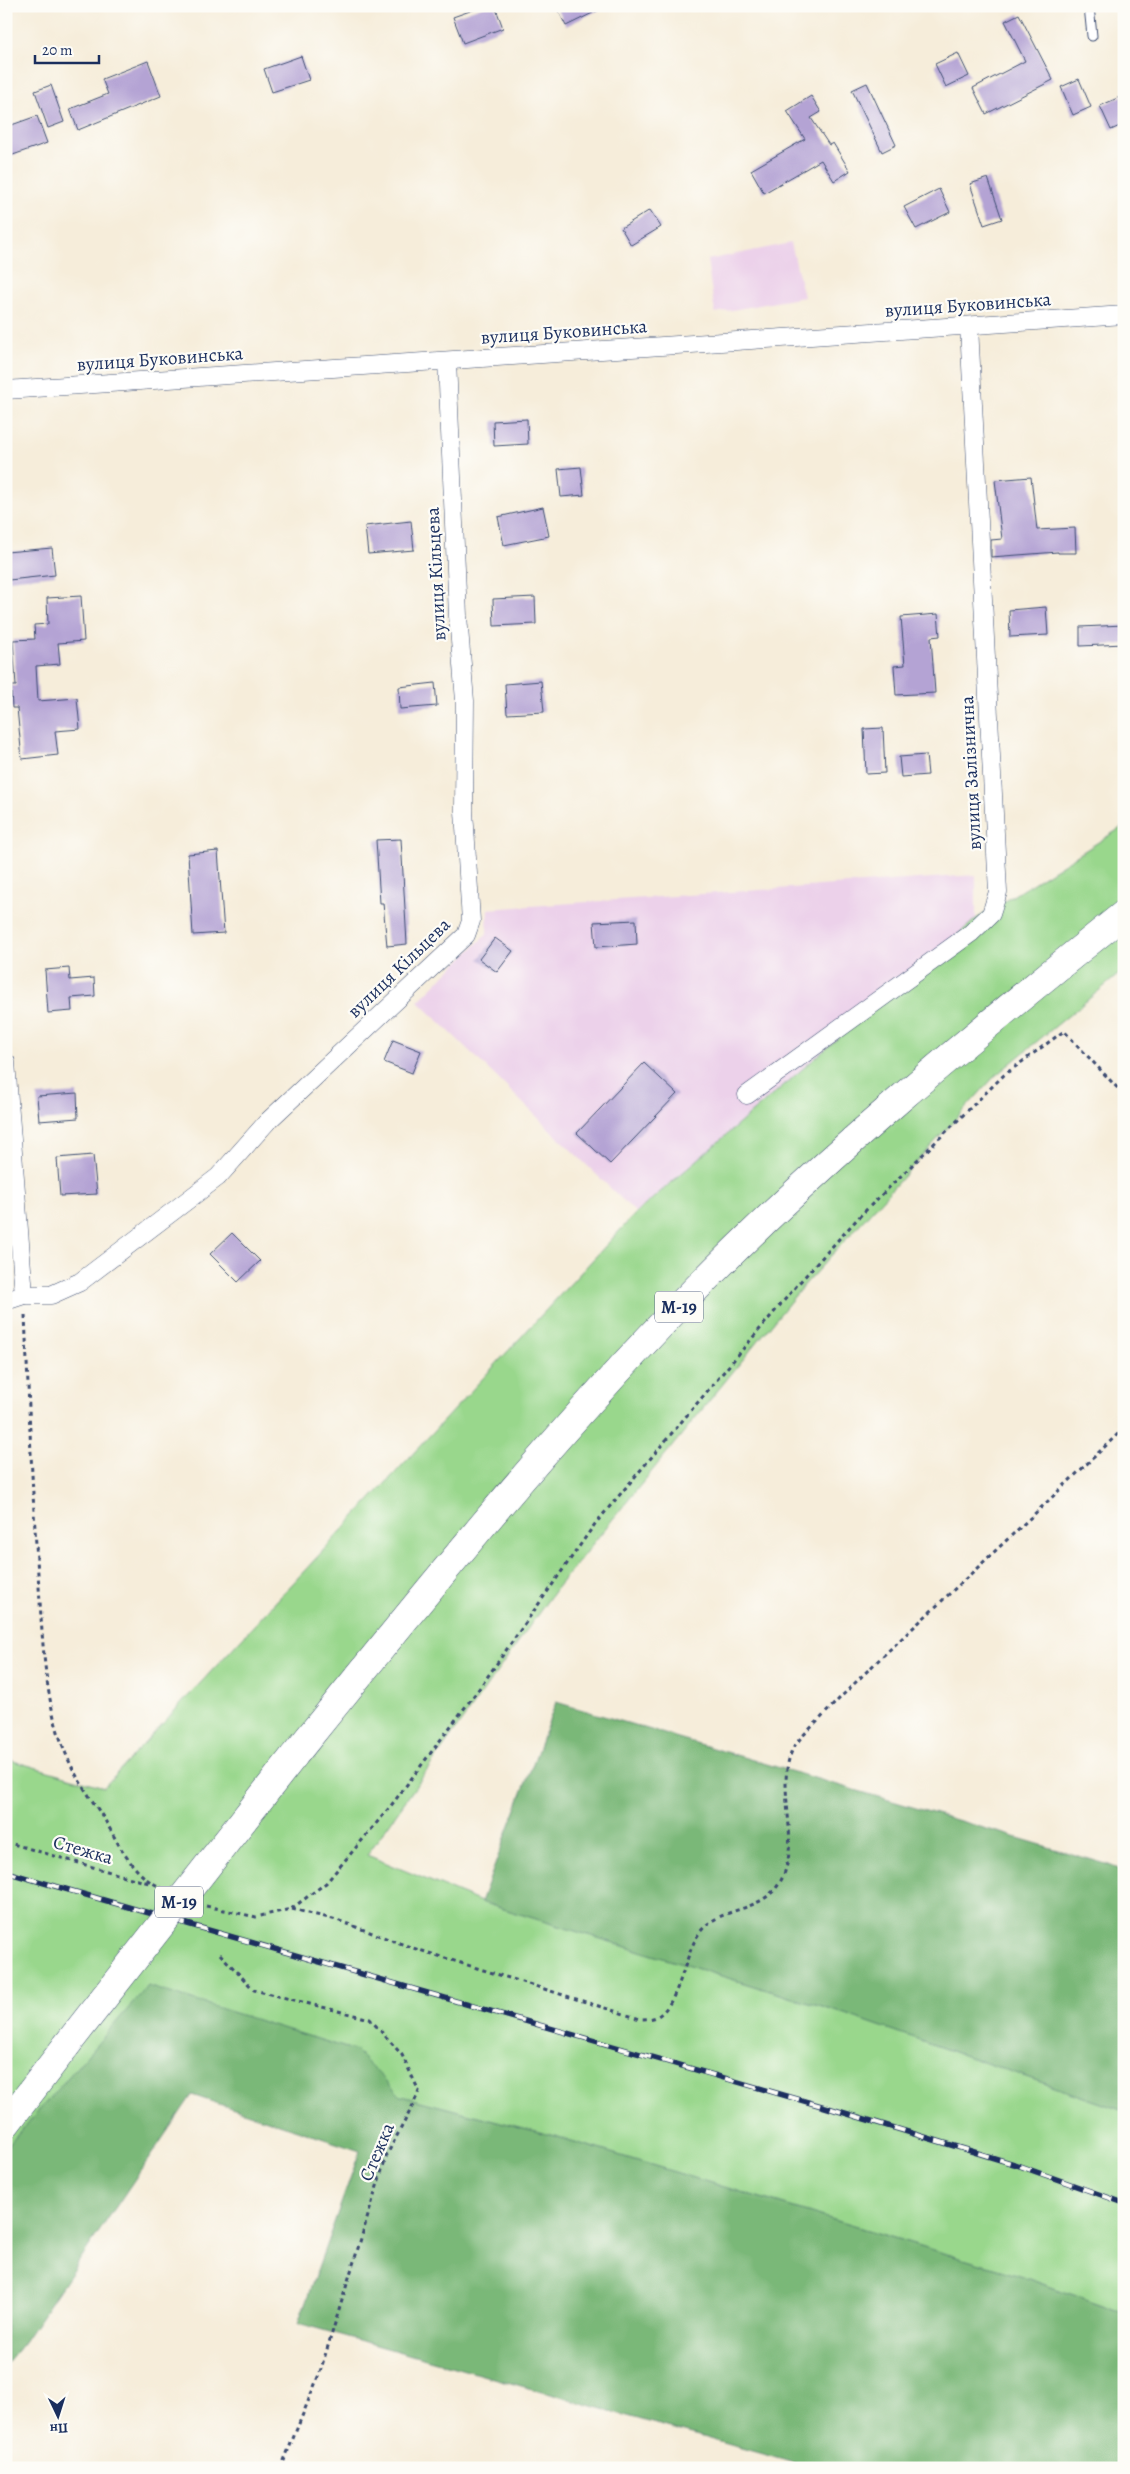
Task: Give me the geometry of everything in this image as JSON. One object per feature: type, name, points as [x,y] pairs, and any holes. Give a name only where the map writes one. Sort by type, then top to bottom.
[{"type":"highway","name":"М-19","points":[[6,2124],[293,1757],[478,1532],[599,1393],[686,1299],[831,1159],[962,1044],[1124,914]]},
{"type":"street","name":"вулиця Буковинська","points":[[6,390],[1124,315]]},
{"type":"street","name":"вулиця Залізнична","points":[[747,1095],[971,934],[991,914],[998,892],[969,326]]},
{"type":"street","name":"вулиця Кільцева","points":[[6,1301],[24,1295],[51,1295],[80,1282],[218,1177],[266,1122],[466,935],[471,921],[464,811],[465,702],[458,616],[447,361]]},
{"type":"street","points":[[6,1062],[24,1295]]},
{"type":"lane","points":[[1089,6],[1092,36]]},
{"type":"path","points":[[291,1909],[337,1920],[413,1948],[640,2020],[656,2016],[672,2000],[687,1957],[701,1931],[725,1913],[748,1908],[771,1893],[784,1875],[790,1850],[787,1764],[795,1745],[847,1690],[1040,1510],[1124,1428]]},
{"type":"path","name":"Стежка","points":[[6,1842],[153,1884]]},
{"type":"path","name":"Стежка","points":[[220,1954],[254,1990],[370,2019],[402,2055],[419,2091],[411,2111],[396,2134],[386,2157],[320,2372],[281,2468]]},
{"type":"shaded area","points":[[791,243],[804,297],[715,313],[707,260]]},
{"type":"shaded area","points":[[976,875],[976,919],[636,1213],[418,1001],[487,934],[488,909]]},
{"type":"green space","points":[[1124,826],[1124,970],[995,1076],[798,1292],[555,1590],[367,1855],[481,1902],[845,2014],[1124,2111],[1124,2313],[1020,2276],[558,2137],[401,2096],[356,2051],[148,1987],[6,2148],[6,1759],[104,1787],[636,1213],[976,919]]},
{"type":"green space","points":[[556,1702],[1106,1864],[1124,1871],[1124,2111],[845,2014],[481,1902]]},
{"type":"green space","points":[[148,1986],[356,2051],[401,2096],[558,2137],[1020,2276],[1124,2313],[1124,2468],[812,2468],[298,2323],[360,2151],[192,2095],[24,2342],[6,2364],[6,2148]]},
{"type":"building","points":[[484,6],[495,6],[503,28],[463,43],[453,17]]},
{"type":"building","points":[[556,6],[607,6],[566,26]]},
{"type":"building","points":[[1019,14],[1053,80],[986,114],[973,88],[1025,61],[1005,21]]},
{"type":"building","points":[[958,53],[969,76],[946,87],[935,64]]},
{"type":"building","points":[[301,56],[309,80],[272,92],[264,69]]},
{"type":"building","points":[[148,61],[161,96],[78,130],[70,109],[108,94],[102,79]]},
{"type":"building","points":[[1079,79],[1091,107],[1073,115],[1061,87]]},
{"type":"building","points":[[867,83],[896,145],[882,152],[852,90]]},
{"type":"building","points":[[51,85],[64,122],[48,128],[35,91]]},
{"type":"building","points":[[1124,95],[1124,124],[1111,130],[1100,106]]},
{"type":"building","points":[[811,96],[821,112],[811,118],[829,145],[833,143],[850,171],[834,181],[821,160],[764,193],[751,170],[805,139],[787,111]]},
{"type":"building","points":[[37,116],[47,143],[10,156],[6,146],[6,127]]},
{"type":"building","points":[[988,178],[1002,219],[984,225],[970,184]]},
{"type":"building","points":[[939,189],[950,212],[916,229],[904,207]]},
{"type":"building","points":[[650,210],[661,227],[631,245],[621,228]]},
{"type":"building","points":[[527,419],[528,444],[494,446],[493,421]]},
{"type":"building","points":[[581,467],[584,495],[561,497],[558,469]]},
{"type":"building","points":[[1031,477],[1037,530],[1075,528],[1076,553],[1058,552],[991,557],[991,540],[1002,539],[995,480]]},
{"type":"building","points":[[543,507],[549,536],[504,545],[498,517]]},
{"type":"building","points":[[411,521],[414,550],[368,554],[365,526]]},
{"type":"building","points":[[52,548],[55,575],[9,580],[6,552]]},
{"type":"building","points":[[81,596],[84,641],[58,643],[60,664],[36,666],[38,701],[77,698],[80,729],[55,731],[58,755],[22,759],[17,708],[12,708],[11,686],[16,686],[13,640],[35,639],[34,625],[48,624],[47,598]]},
{"type":"building","points":[[535,597],[536,624],[494,626],[493,599]]},
{"type":"building","points":[[1046,607],[1048,635],[1010,637],[1009,610]]},
{"type":"building","points":[[938,614],[940,636],[931,637],[935,693],[896,695],[894,666],[905,665],[901,617]]},
{"type":"building","points":[[1124,625],[1124,644],[1080,646],[1080,627]]},
{"type":"building","points":[[541,681],[544,712],[507,714],[505,684]]},
{"type":"building","points":[[435,683],[437,706],[400,709],[399,687]]},
{"type":"building","points":[[883,728],[885,773],[866,774],[864,729]]},
{"type":"building","points":[[926,755],[928,775],[901,777],[899,757]]},
{"type":"building","points":[[401,839],[407,944],[387,946],[383,903],[380,903],[376,840]]},
{"type":"building","points":[[218,851],[224,933],[193,935],[188,854]]},
{"type":"building","points":[[636,920],[637,944],[596,947],[594,922]]},
{"type":"building","points":[[495,938],[513,951],[497,972],[479,959]]},
{"type":"building","points":[[69,968],[70,980],[94,978],[95,996],[71,998],[72,1011],[48,1013],[45,970]]},
{"type":"building","points":[[393,1040],[421,1051],[412,1073],[384,1062]]},
{"type":"building","points":[[644,1063],[677,1094],[610,1164],[577,1133]]},
{"type":"building","points":[[77,1093],[78,1118],[39,1121],[37,1096]]},
{"type":"building","points":[[93,1155],[97,1194],[60,1196],[57,1158]]},
{"type":"building","points":[[232,1233],[260,1261],[238,1282],[210,1254]]},
{"type":"railway","points":[[6,1872],[825,2107],[1014,2164],[1124,2203]]}]
